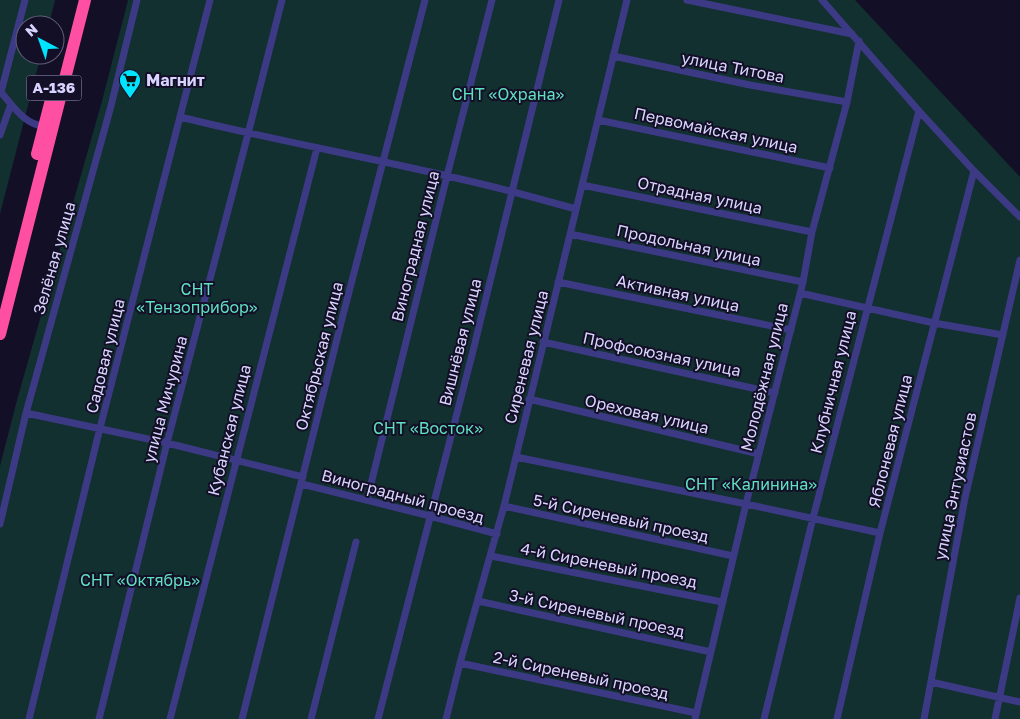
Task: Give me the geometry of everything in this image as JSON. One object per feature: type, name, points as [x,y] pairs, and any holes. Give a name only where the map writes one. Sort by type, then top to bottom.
[{"type":"highway","name":"А-136","points":[[0,334],[77,0]]},
{"type":"highway","name":"А-136","points":[[0,300],[48,126],[86,0]]},
{"type":"street","points":[[25,0],[1,92],[27,121],[48,126]]},
{"type":"street","name":"Зелёная улица","points":[[0,524],[26,412],[111,106],[137,0]]},
{"type":"street","name":"Садовая улица","points":[[29,719],[100,428],[210,0]]},
{"type":"street","name":"улица Мичурина","points":[[98,719],[167,443],[282,0]]},
{"type":"street","name":"Октябрьская улица","points":[[242,719],[425,0]]},
{"type":"street","name":"Виноградная улица","points":[[367,500],[492,0]]},
{"type":"street","name":"Вишнёвая улица","points":[[378,719],[473,351],[559,0]]},
{"type":"street","name":"Сиреневая улица","points":[[446,719],[497,534],[627,0]]},
{"type":"street","points":[[687,0],[852,34]]},
{"type":"street","points":[[822,0],[919,111],[974,171],[1020,217]]},
{"type":"street","name":"Молодёжная улица","points":[[695,716],[733,556],[803,282],[812,232],[847,102],[859,41]]},
{"type":"street","name":"улица Титова","points":[[613,56],[750,85],[847,102]]},
{"type":"street","points":[[1,131],[11,104]]},
{"type":"street","name":"Клубничная улица","points":[[764,719],[812,518],[919,111]]},
{"type":"street","points":[[180,117],[248,134],[447,176],[576,209]]},
{"type":"street","name":"Первомайская улица","points":[[598,120],[830,168]]},
{"type":"street","name":"Кубанская улица","points":[[170,719],[316,148]]},
{"type":"street","name":"Яблоневая улица","points":[[836,719],[880,533],[974,171]]},
{"type":"street","name":"Отрадная улица","points":[[582,185],[812,232]]},
{"type":"street","name":"Продольная улица","points":[[570,234],[803,282]]},
{"type":"street","name":"улица Энтузиастов","points":[[924,719],[965,498],[1020,260]]},
{"type":"street","name":"Активная улица","points":[[558,282],[791,330]]},
{"type":"street","points":[[800,293],[934,323],[1003,335]]},
{"type":"street","name":"Профсоюзная улица","points":[[543,342],[775,393]]},
{"type":"street","name":"Ореховая улица","points":[[530,400],[759,454]]},
{"type":"street","name":"Виноградный проезд","points":[[26,412],[167,443],[236,461],[367,500],[497,534]]},
{"type":"street","points":[[516,457],[880,533]]},
{"type":"street","name":"5-й Сиреневый проезд","points":[[504,506],[733,556]]},
{"type":"street","points":[[311,719],[356,542]]},
{"type":"street","name":"4-й Сиреневый проезд","points":[[491,556],[722,602]]},
{"type":"street","points":[[995,719],[1020,598]]},
{"type":"street","name":"3-й Сиреневый проезд","points":[[478,601],[711,652]]},
{"type":"street","name":"2-й Сиреневый проезд","points":[[460,663],[695,716]]},
{"type":"street","points":[[931,682],[1020,702]]},
{"type":"green space","points":[[0,0],[55,0],[51,15],[15,15],[15,65],[38,65],[0,214]]},
{"type":"green space","points":[[128,0],[855,0],[1020,177],[1020,719],[0,719],[0,466],[102,101]]},
{"type":"place","name":"Магнит","points":[[130,99]]},
{"type":"park label","name":"СНТ «Охрана»","points":[[508,94]]},
{"type":"park label","name":"СНТ «Тензоприбор»","points":[[197,298]]},
{"type":"park label","name":"СНТ «Восток»","points":[[428,428]]},
{"type":"park label","name":"СНТ «Калинина»","points":[[751,484]]},
{"type":"park label","name":"СНТ «Октябрь»","points":[[140,580]]}]
